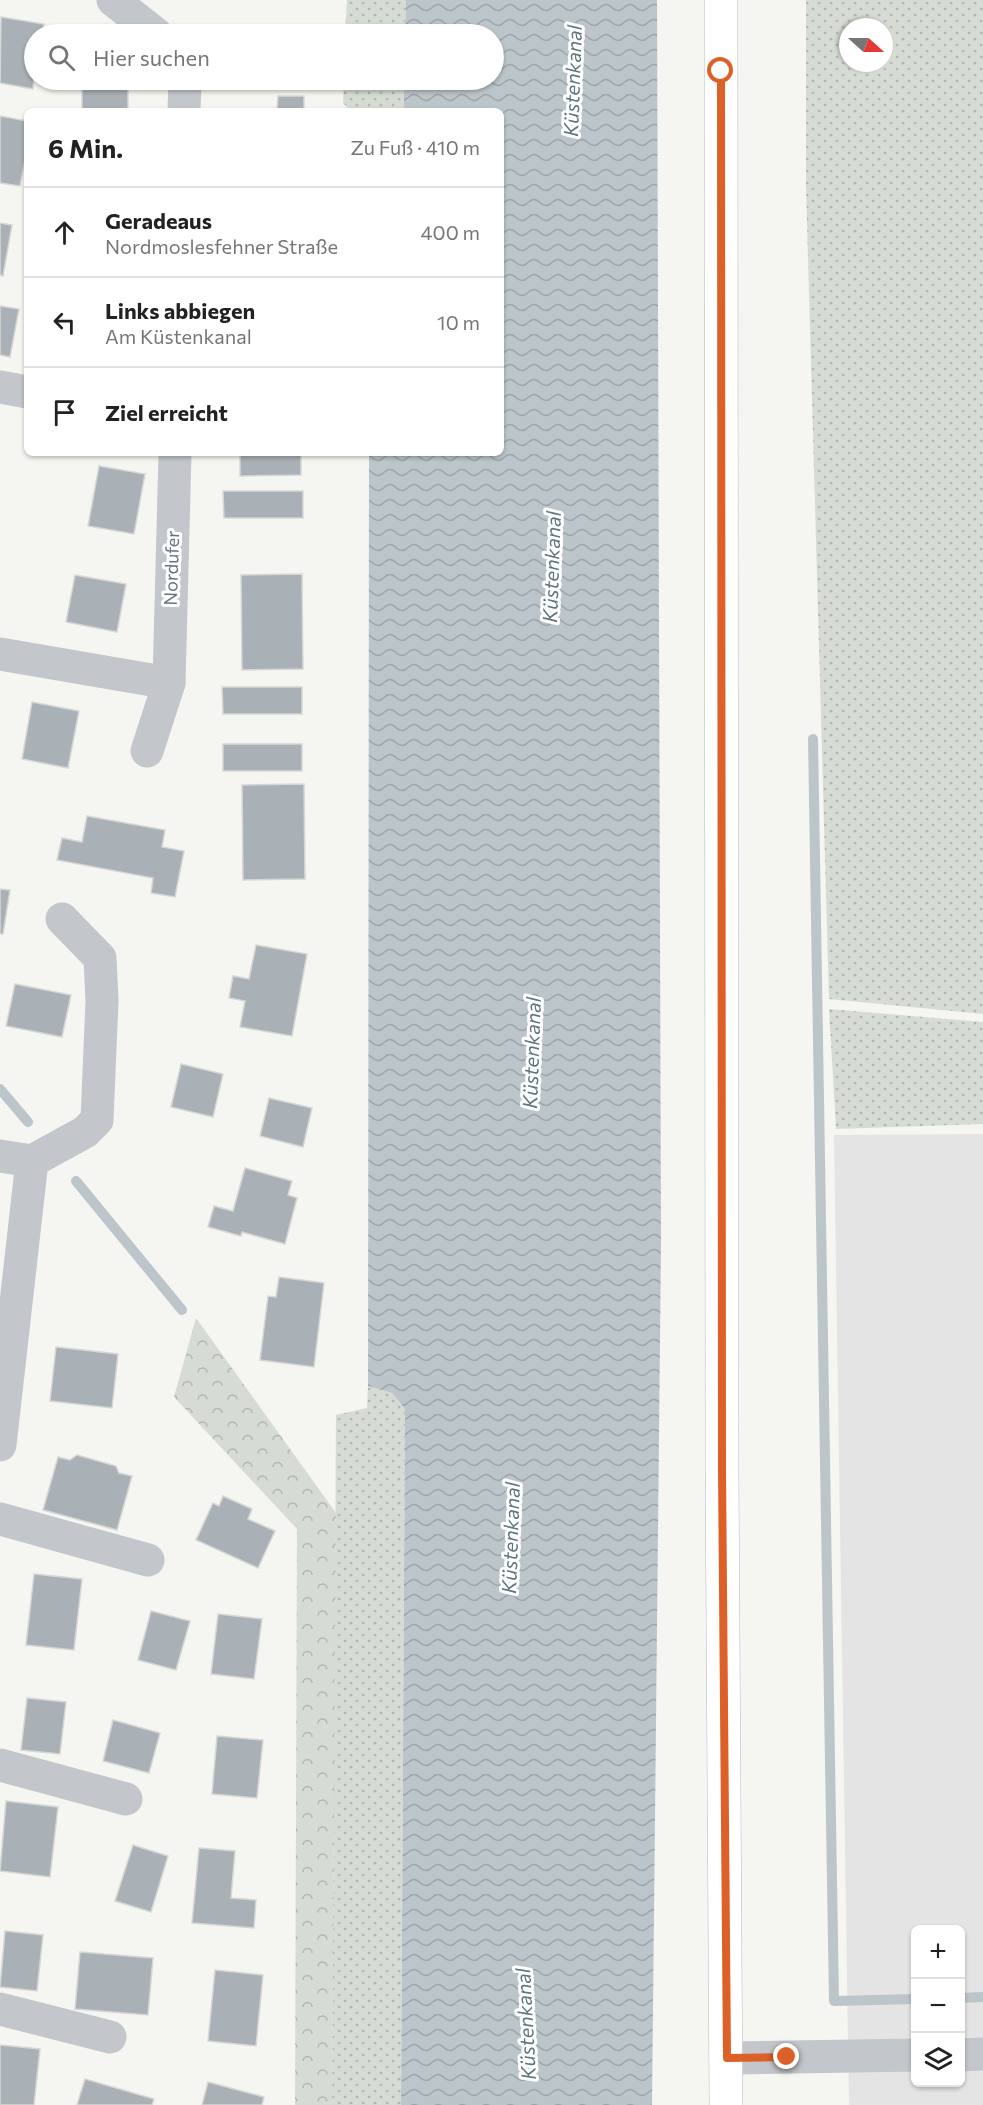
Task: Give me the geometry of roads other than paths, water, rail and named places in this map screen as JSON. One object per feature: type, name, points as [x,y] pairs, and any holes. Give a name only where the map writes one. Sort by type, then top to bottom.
[{"type":"main road","points":[[721,0],[722,1470],[726,2105]]},
{"type":"street","points":[[113,0],[143,24]]},
{"type":"street","points":[[184,108],[185,90]]},
{"type":"street","points":[[0,387],[24,391]]},
{"type":"street","name":"Nordufer","points":[[147,751],[169,683],[175,456]]},
{"type":"street","points":[[0,654],[169,683]]},
{"type":"street","points":[[0,1156],[32,1161],[85,1132],[97,1120],[102,1001],[100,958],[62,919]]},
{"type":"street","points":[[0,1445],[32,1161]]},
{"type":"street","points":[[0,1519],[148,1560]]},
{"type":"street","points":[[0,1765],[126,1799]]},
{"type":"street","points":[[0,2008],[110,2037]]},
{"type":"street","points":[[727,2058],[911,2055]]},
{"type":"street","points":[[965,2055],[983,2055]]},
{"type":"water","name":"Küstenkanal","points":[[406,0],[657,0],[661,1244],[652,2105],[401,2105],[405,1409],[392,1393],[368,1386],[369,456],[504,456],[504,108],[404,108],[404,90],[504,90],[504,24],[405,24]]},
{"type":"waterway","points":[[813,739],[834,2001],[911,1999]]},
{"type":"waterway","points":[[0,1089],[28,1122]]},
{"type":"waterway","points":[[76,1181],[182,1310]]},
{"type":"waterway","points":[[965,1998],[983,1997]]}]
